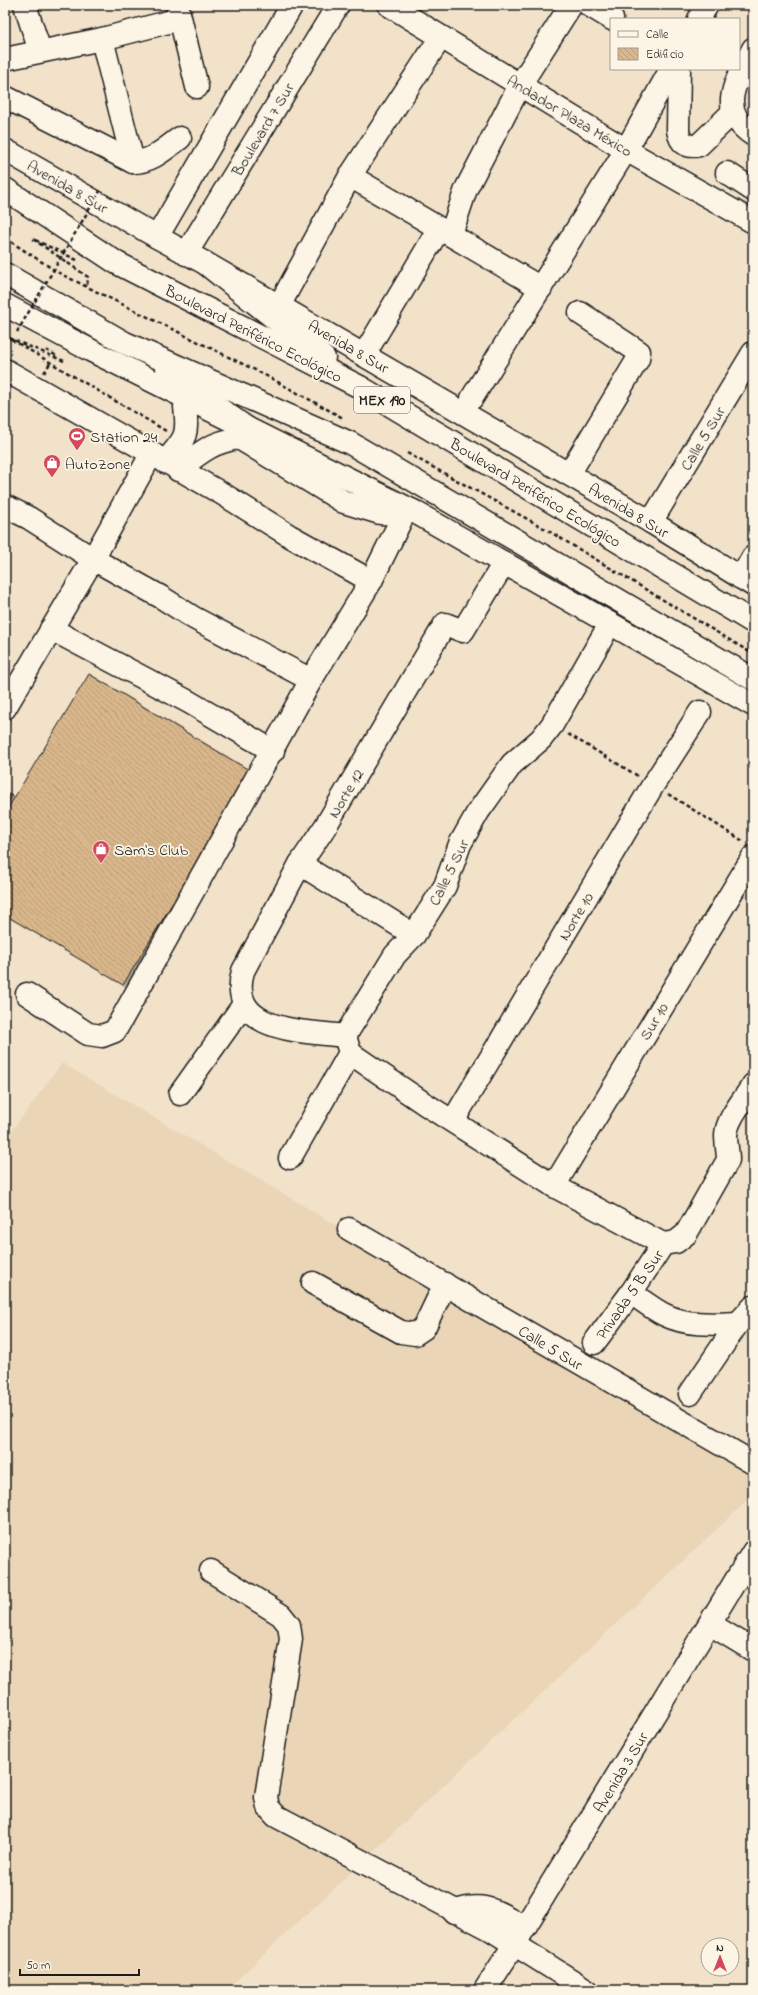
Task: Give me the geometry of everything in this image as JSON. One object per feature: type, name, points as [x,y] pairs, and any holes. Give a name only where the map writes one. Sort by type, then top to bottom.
[{"type":"main road","points":[[25,5],[40,51]]},
{"type":"main road","points":[[157,237],[292,5]]},
{"type":"main road","name":"Boulevard 7 Sur","points":[[196,258],[338,5]]},
{"type":"main road","name":"Andador Plaza México","points":[[390,5],[626,150],[753,222]]},
{"type":"main road","points":[[364,355],[445,232],[520,85],[571,5]]},
{"type":"main road","points":[[590,5],[610,18]]},
{"type":"main road","points":[[700,18],[707,5]]},
{"type":"main road","points":[[5,59],[102,39],[178,12],[197,87]]},
{"type":"main road","points":[[279,306],[350,176],[441,37]]},
{"type":"main road","points":[[102,39],[133,162]]},
{"type":"main road","points":[[679,70],[678,130],[680,138],[684,144],[692,147],[699,145],[741,123],[731,103],[733,87],[753,49]]},
{"type":"main road","points":[[472,398],[626,150],[670,70]]},
{"type":"main road","points":[[5,97],[133,162],[143,162],[150,159],[180,138]]},
{"type":"main road","name":"Avenida 8 Sur","points":[[5,150],[196,258],[652,522],[747,581]]},
{"type":"main road","points":[[727,173],[753,190]]},
{"type":"main road","points":[[350,176],[541,288]]},
{"type":"main road","name":"Boulevard Periférico Ecológico","points":[[5,189],[117,263],[360,387],[753,622]]},
{"type":"main road","points":[[196,258],[360,387]]},
{"type":"main road","points":[[5,274],[125,343],[350,443],[753,679]]},
{"type":"main road","points":[[5,305],[244,434]]},
{"type":"main road","points":[[569,474],[638,359],[640,352],[580,313]]},
{"type":"main road","points":[[125,343],[244,434]]},
{"type":"main road","points":[[90,350],[185,407],[408,512],[504,563],[753,705]]},
{"type":"main road","name":"Calle 5 Sur","points":[[652,522],[753,353]]},
{"type":"main road","points":[[5,370],[220,493],[290,536],[371,581]]},
{"type":"main road","points":[[5,708],[93,559],[182,441],[188,428],[185,407]]},
{"type":"main road","points":[[165,462],[200,452],[220,442],[244,434]]},
{"type":"main road","points":[[5,506],[29,518],[93,559],[161,597],[194,618],[312,680]]},
{"type":"main road","points":[[27,994],[88,1034],[102,1036],[115,1031],[312,680],[371,581],[408,512]]},
{"type":"main road","points":[[747,581],[753,556]]},
{"type":"main road","name":"Norte 12","points":[[244,1004],[240,993],[242,971],[300,864],[325,827],[445,624],[463,631],[504,563]]},
{"type":"main road","points":[[51,629],[189,702],[273,751]]},
{"type":"main road","name":"Calle 5 Sur","points":[[290,1158],[395,955],[414,935],[445,886],[460,844],[478,812],[512,764],[541,739],[552,725],[602,636]]},
{"type":"main road","name":"Norte 10","points":[[453,1121],[653,785],[700,712]]},
{"type":"main road","name":"Sur 10","points":[[554,1186],[753,857]]},
{"type":"main road","points":[[300,864],[414,935]]},
{"type":"main road","points":[[180,1094],[244,1004],[254,1015],[268,1024],[348,1044],[453,1121],[554,1186],[663,1244]]},
{"type":"main road","name":"Privada 5 B Sur","points":[[594,1343],[631,1293],[663,1244],[676,1242],[686,1234],[728,1160],[726,1137],[727,1126],[753,1085]]},
{"type":"main road","name":"Calle 5 Sur","points":[[349,1229],[753,1464]]},
{"type":"main road","points":[[314,1283],[401,1332],[415,1334],[424,1328],[445,1284]]},
{"type":"main road","points":[[631,1293],[664,1315],[683,1322],[701,1324],[738,1323]]},
{"type":"main road","points":[[690,1394],[738,1323],[753,1307]]},
{"type":"main road","name":"Avenida 3 Sur","points":[[485,1990],[520,1936],[753,1552]]},
{"type":"main road","points":[[211,1571],[281,1615],[289,1625],[291,1639],[266,1797],[268,1807],[276,1816],[454,1912],[490,1929],[520,1936],[586,1990]]},
{"type":"main road","points":[[710,1624],[753,1650]]},
{"type":"path","points":[[17,332],[100,191]]},
{"type":"path","points":[[82,263],[33,239],[88,277],[87,287]]},
{"type":"path","points":[[73,253],[79,257]]},
{"type":"path","points":[[64,361],[9,338],[182,441]]},
{"type":"shaded area","points":[[62,1063],[753,1472],[753,1495],[226,1990],[5,1990],[5,1140]]},
{"type":"building","name":"Sam's Club","points":[[89,674],[252,772],[123,985],[5,915],[5,813]]},
{"type":"building","points":[[5,792],[12,796],[5,807]]},
{"type":"place","name":"Station 24","points":[[77,451]]},
{"type":"place","name":"AutoZone","points":[[52,478]]},
{"type":"place","name":"Sam's Club","points":[[101,864]]}]
